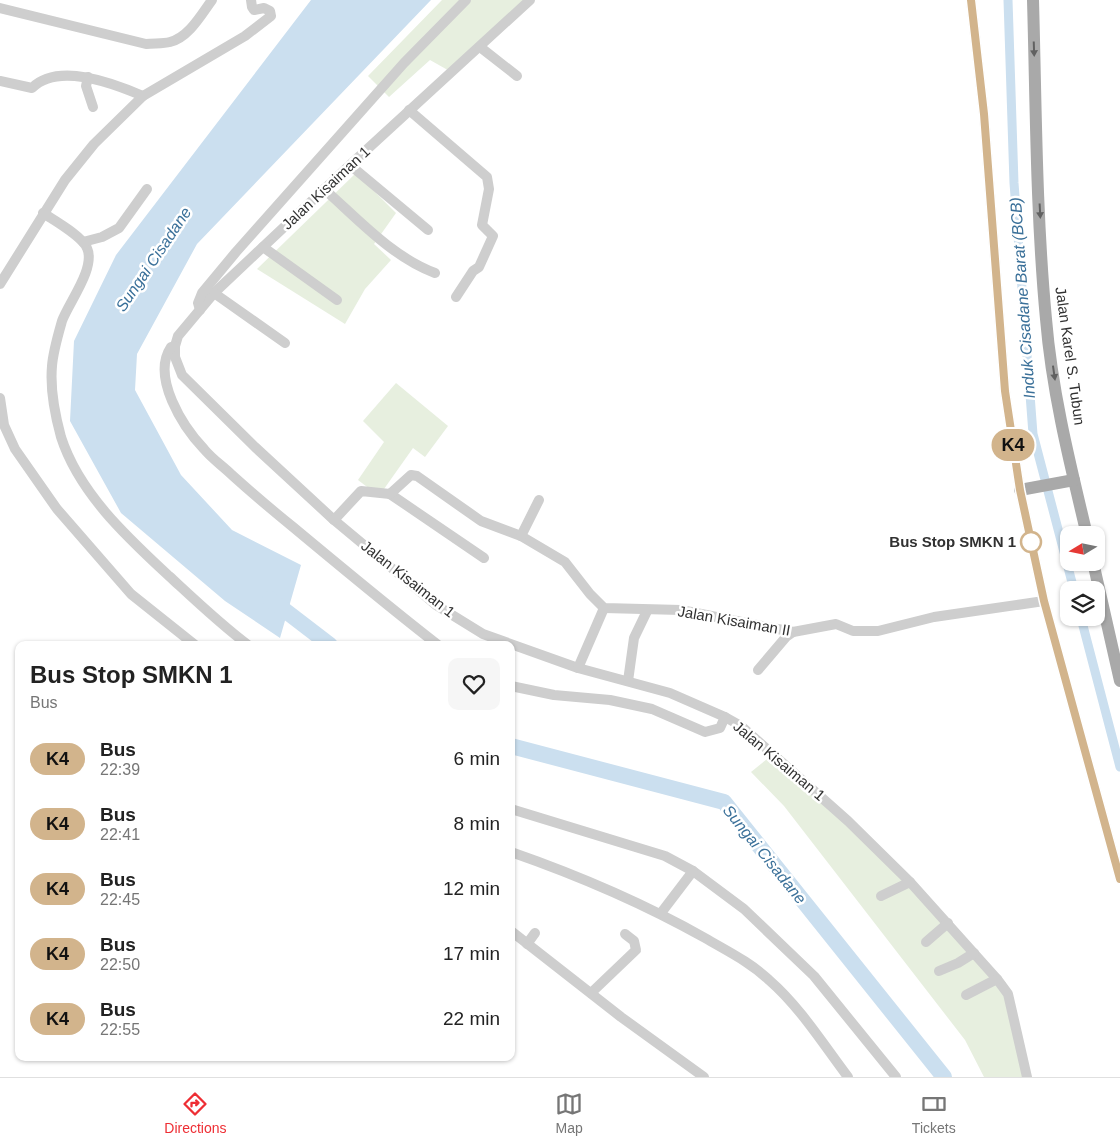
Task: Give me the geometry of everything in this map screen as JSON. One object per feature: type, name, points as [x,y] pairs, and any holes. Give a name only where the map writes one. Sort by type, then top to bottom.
[{"type":"main road","name":"Jalan Karel S. Tubun","points":[[1033,0],[1039,197],[1046,320],[1070,481],[1083,526]]},
{"type":"main road","points":[[1022,490],[1070,481]]},
{"type":"main road","points":[[1095,571],[1120,681]]},
{"type":"street","points":[[0,8],[146,44],[171,42],[179,38],[190,29],[212,0]]},
{"type":"street","points":[[0,284],[65,180],[94,144],[142,96],[245,36],[271,16],[270,11],[264,8],[254,10],[251,0]]},
{"type":"street","points":[[200,310],[198,303],[202,293],[236,252],[404,63],[466,0]]},
{"type":"street","name":"Jalan Kisaiman 1","points":[[503,641],[483,634],[444,610],[334,520],[255,447],[182,375],[174,357],[178,336],[214,294],[324,189],[530,0]]},
{"type":"street","points":[[971,0],[984,114],[1005,391],[1044,601],[1120,879]]},
{"type":"street","points":[[480,47],[517,76]]},
{"type":"street","points":[[0,81],[32,88],[39,80],[59,76],[88,77],[123,87],[142,96]]},
{"type":"street","points":[[88,77],[86,86],[93,107]]},
{"type":"street","points":[[410,110],[487,177],[489,189],[482,225],[493,236],[479,266],[473,271],[456,297]]},
{"type":"street","points":[[350,165],[428,230]]},
{"type":"street","points":[[83,242],[119,228],[146,189]]},
{"type":"street","points":[[324,189],[391,248],[407,259],[435,273]]},
{"type":"street","points":[[43,214],[83,242],[88,250],[89,264],[62,321],[52,364],[52,390],[62,437],[87,487],[127,536],[221,626],[242,641]]},
{"type":"street","points":[[263,247],[337,300]]},
{"type":"street","points":[[214,294],[285,343]]},
{"type":"street","points":[[175,346],[171,347],[164,362],[169,394],[178,413],[203,449],[267,506],[433,641]]},
{"type":"street","points":[[0,398],[4,425],[15,449],[57,509],[131,594],[190,641]]},
{"type":"street","points":[[390,494],[411,475],[417,476],[481,521],[521,536],[565,562],[590,594],[604,608],[578,668]]},
{"type":"street","points":[[334,520],[361,491],[390,494],[484,558]]},
{"type":"street","points":[[521,536],[539,500]]},
{"type":"street","name":"Jalan Kisaiman II","points":[[604,608],[681,610],[794,632],[836,624],[853,631],[878,631],[934,618],[1044,601]]},
{"type":"street","points":[[628,681],[634,638],[647,610]]},
{"type":"street","points":[[758,670],[786,638],[794,632]]},
{"type":"street","name":"Jalan Kisaiman 1","points":[[515,645],[578,668],[670,693],[724,716],[741,726],[770,750],[848,821],[910,882],[997,979],[1008,994],[1027,1077]]},
{"type":"street","points":[[515,687],[554,695],[610,700],[652,709],[705,732],[720,728],[724,716]]},
{"type":"street","points":[[515,809],[665,856],[693,871],[744,909],[814,976],[896,1077]]},
{"type":"street","points":[[515,853],[578,875],[660,913],[748,963],[770,980],[798,1012],[848,1077]]},
{"type":"street","points":[[660,913],[693,871]]},
{"type":"street","points":[[881,896],[910,882]]},
{"type":"street","points":[[926,942],[948,923]]},
{"type":"street","points":[[527,944],[535,933]]},
{"type":"street","points":[[591,993],[636,950],[634,941],[625,934]]},
{"type":"street","points":[[515,935],[704,1077]]},
{"type":"street","points":[[939,971],[958,963],[974,952]]},
{"type":"street","points":[[966,995],[997,979]]},
{"type":"green space","points":[[442,0],[530,0],[453,73],[430,60],[389,97],[368,76]]},
{"type":"green space","points":[[356,173],[396,213],[374,244],[391,260],[365,289],[345,324],[257,269]]},
{"type":"green space","points":[[396,383],[448,426],[425,457],[413,448],[379,496],[358,480],[384,442],[363,421]]},
{"type":"green space","points":[[777,751],[908,874],[1006,983],[1023,1077],[984,1077],[965,1040],[784,806],[751,772]]},
{"type":"water","points":[[311,0],[431,0],[197,244],[137,354],[135,390],[181,475],[232,530],[301,565],[280,638],[225,601],[121,513],[70,421],[74,341],[116,255]]},
{"type":"waterway","name":"Induk Cisadane Barat (BCB)","points":[[1008,0],[1014,183],[1033,434],[1072,581]]},
{"type":"waterway","name":"Sungai Cisadane","points":[[270,599],[325,641]]},
{"type":"waterway","name":"Induk Cisadane Barat (BCB)","points":[[1083,626],[1120,767]]},
{"type":"waterway","name":"Sungai Cisadane","points":[[515,747],[724,802],[944,1077]]},
{"type":"bus line","name":"K4","points":[[971,0],[984,114],[1005,391],[1020,490],[1044,601],[1120,879]]},
{"type":"place","name":"Bus Stop SMKN 1","points":[[1031,542]]}]
